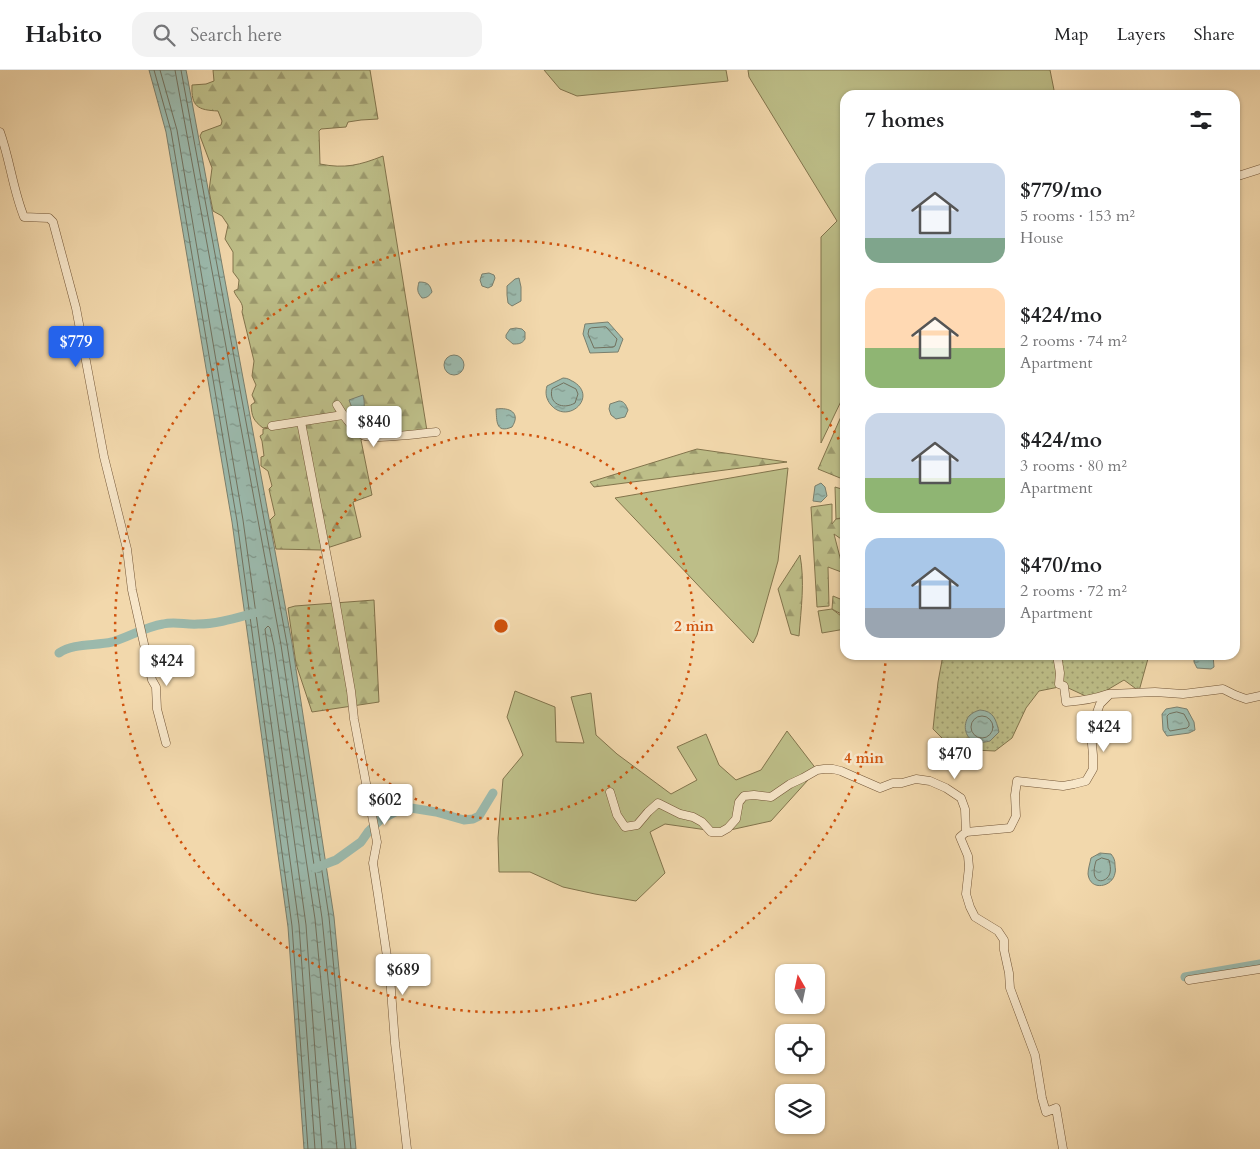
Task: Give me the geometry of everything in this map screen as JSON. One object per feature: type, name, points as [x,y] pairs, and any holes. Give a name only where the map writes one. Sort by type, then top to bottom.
[{"type":"street","points":[[0,132],[10,164],[20,209],[24,217],[49,218],[53,222],[76,308],[104,457],[127,549],[132,590],[152,680],[156,687],[157,709],[166,743]]},
{"type":"street","points":[[1240,175],[1260,169]]},
{"type":"street","points":[[337,405],[343,415],[366,437],[436,432]]},
{"type":"street","points":[[272,426],[343,415]]},
{"type":"street","points":[[300,422],[335,599],[354,719],[377,842],[372,863],[390,977],[395,1044],[407,1149]]},
{"type":"street","points":[[1058,660],[1060,674],[1059,684],[1064,686],[1066,702],[1092,699],[1110,694],[1155,692],[1183,694],[1223,689],[1246,699],[1260,696]]},
{"type":"street","points":[[1063,1149],[1056,1108],[1046,1112],[1035,1055],[1010,988],[1004,940],[998,931],[975,917],[970,907],[966,894],[969,862],[960,836],[966,832],[1010,828],[1016,816],[1015,795],[1017,782],[1063,786],[1086,780],[1093,769],[1090,723],[1096,715],[1100,704],[1110,694]]},
{"type":"street","points":[[610,792],[617,815],[625,827],[637,825],[658,802],[680,814],[693,817],[702,822],[710,832],[721,832],[728,828],[736,819],[738,802],[744,796],[771,797],[790,784],[817,770],[833,769],[852,775],[880,788],[916,779],[930,781],[946,788],[961,798],[966,809],[966,832]]},
{"type":"street","points":[[1190,980],[1260,969]]},
{"type":"green space","points":[[213,70],[370,70],[378,119],[348,122],[346,127],[321,129],[319,131],[320,164],[352,165],[383,156],[427,431],[366,436],[341,414],[263,428],[254,418],[251,405],[255,402],[252,395],[256,385],[252,376],[254,361],[242,312],[243,309],[234,291],[238,289],[239,280],[233,272],[233,252],[225,239],[228,225],[222,216],[213,211],[209,191],[212,168],[200,136],[202,132],[221,125],[222,121],[218,111],[205,110],[197,106],[192,92],[192,85],[206,84],[214,81]]},
{"type":"green space","points":[[544,70],[726,70],[728,81],[577,96],[560,89]]},
{"type":"green space","points":[[748,70],[1050,70],[1054,90],[840,90],[840,403],[821,443],[821,237],[837,221],[749,77]]},
{"type":"green space","points":[[342,416],[363,437],[361,440],[372,495],[353,502],[361,537],[327,548],[302,423]]},
{"type":"green space","points":[[840,419],[840,478],[818,469]]},
{"type":"green space","points":[[299,424],[325,549],[322,550],[276,549],[270,520],[275,515],[269,489],[272,486],[268,471],[261,466],[261,457],[264,456],[260,436],[263,434],[263,429]]},
{"type":"green space","points":[[697,449],[787,462],[594,487],[590,482]]},
{"type":"green space","points":[[788,468],[778,561],[753,643],[615,498]]},
{"type":"green space","points":[[835,487],[840,488],[840,518],[836,519]]},
{"type":"green space","points":[[832,504],[832,524],[836,519],[840,519],[840,538],[834,534],[840,557],[840,572],[828,567],[829,606],[817,607],[811,507]]},
{"type":"green space","points":[[800,555],[802,606],[799,636],[791,634],[778,589]]},
{"type":"green space","points":[[833,596],[840,599],[840,613],[832,609]]},
{"type":"green space","points":[[374,600],[379,702],[312,712],[296,664],[288,608]]},
{"type":"green space","points":[[832,609],[840,615],[840,630],[822,633],[818,611]]},
{"type":"green space","points":[[942,660],[1148,660],[1139,691],[1124,680],[1092,699],[1064,686],[1039,691],[1026,708],[1012,738],[995,751],[953,749],[933,729]]},
{"type":"green space","points":[[515,691],[555,707],[556,742],[584,743],[571,697],[591,693],[596,735],[617,754],[671,794],[697,780],[677,747],[706,734],[719,765],[736,780],[761,770],[787,731],[817,770],[771,821],[721,832],[665,824],[650,832],[665,873],[636,901],[563,887],[530,872],[499,872],[498,838],[503,779],[523,755],[507,717]]},
{"type":"water","points":[[149,70],[186,70],[187,75],[292,643],[334,917],[356,1149],[304,1149],[288,927],[232,522],[166,132]]},
{"type":"water","points":[[489,273],[494,275],[495,278],[492,286],[488,288],[482,286],[480,280],[482,274]]},
{"type":"water","points":[[519,278],[521,301],[512,306],[508,303],[507,286]]},
{"type":"water","points":[[419,282],[429,285],[432,292],[429,296],[422,298],[419,294]]},
{"type":"water","points":[[608,322],[623,339],[618,352],[590,353],[583,334],[585,324]]},
{"type":"water","points":[[510,329],[522,329],[525,332],[525,339],[521,343],[513,344],[506,338],[506,335]]},
{"type":"water","points":[[454,355],[461,358],[464,365],[461,372],[454,375],[447,372],[444,365],[447,358]]},
{"type":"water","points":[[563,378],[574,382],[581,388],[583,395],[578,407],[565,412],[551,405],[546,394],[547,386]]},
{"type":"water","points":[[363,395],[363,412],[360,417],[355,416],[349,400]]},
{"type":"water","points":[[619,401],[625,404],[628,410],[625,417],[616,419],[611,415],[609,409],[610,404]]},
{"type":"water","points":[[496,409],[506,409],[513,412],[515,418],[512,427],[502,429],[498,425]]},
{"type":"water","points":[[821,483],[825,487],[827,496],[821,502],[813,501],[815,486]]},
{"type":"water","points":[[1194,660],[1213,660],[1214,667],[1211,669],[1197,668]]},
{"type":"water","points":[[1177,707],[1187,709],[1194,722],[1195,730],[1189,733],[1167,736],[1163,730],[1162,714],[1166,709]]},
{"type":"water","points":[[980,710],[991,714],[997,724],[999,732],[990,741],[973,741],[966,732],[965,728],[969,716]]},
{"type":"water","points":[[1100,853],[1111,854],[1115,860],[1113,878],[1102,886],[1093,883],[1088,874],[1091,858]]},
{"type":"waterway","points":[[59,653],[78,646],[112,642],[163,624],[212,623],[255,613]]},
{"type":"waterway","points":[[315,868],[336,860],[361,842],[380,820],[397,811],[411,808],[436,812],[464,820],[473,819],[479,816],[493,793]]},
{"type":"waterway","points":[[1185,977],[1260,964]]}]
